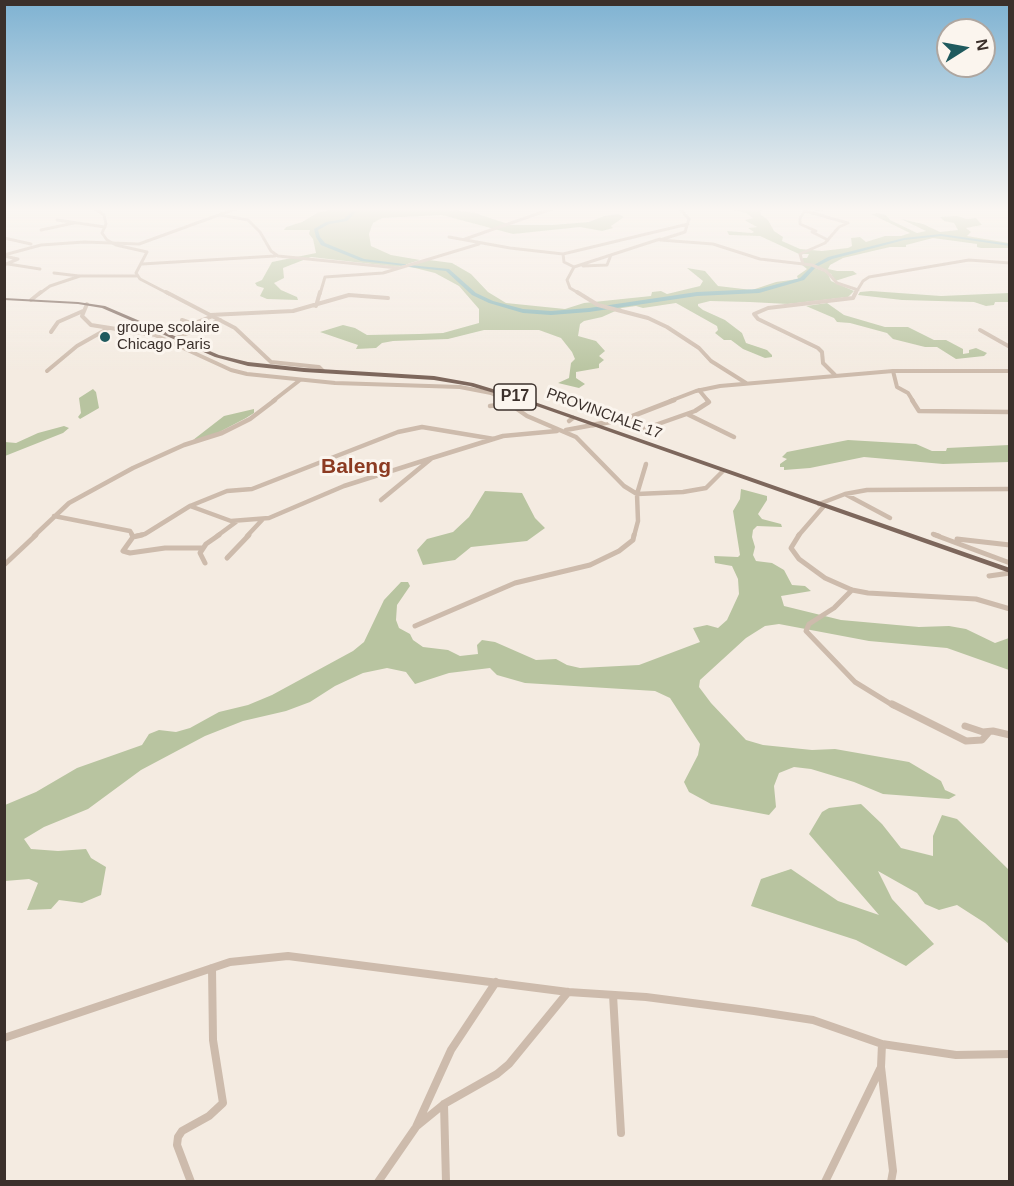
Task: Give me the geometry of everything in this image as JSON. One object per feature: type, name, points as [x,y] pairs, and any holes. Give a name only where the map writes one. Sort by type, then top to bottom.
[{"type":"main road","name":"PROVINCIALE 17","points":[[4,298],[87,304],[117,312],[232,360],[275,368],[448,380],[471,384],[527,401],[569,421],[593,425],[1010,572]]},
{"type":"street","points":[[136,276],[142,264],[153,263]]},
{"type":"street","points":[[351,263],[398,268]]},
{"type":"street","points":[[316,306],[325,277],[376,274],[413,263]]},
{"type":"street","points":[[568,263],[577,266],[607,263]]},
{"type":"street","points":[[585,263],[577,266],[567,280],[570,288],[576,293],[597,305],[648,318],[667,327],[699,348],[711,361],[746,383]]},
{"type":"street","points":[[797,263],[820,268],[835,282],[858,290]]},
{"type":"street","points":[[835,375],[823,363],[822,352],[818,348],[758,319],[754,314],[768,308],[853,298],[863,280],[869,277],[949,263]]},
{"type":"street","points":[[6,265],[40,269]]},
{"type":"street","points":[[54,273],[80,276],[136,276],[240,331],[271,362],[319,367],[323,371]]},
{"type":"street","points":[[32,300],[50,286],[80,276]]},
{"type":"street","points":[[192,324],[212,315],[272,312],[316,306],[349,295],[388,298]]},
{"type":"street","points":[[51,332],[58,322],[83,311],[87,304]]},
{"type":"street","points":[[83,311],[84,319],[92,325],[155,335],[239,372],[300,380],[471,388],[498,396],[527,416],[576,437],[624,486],[637,494],[683,492],[706,488],[723,471]]},
{"type":"street","points":[[182,320],[203,327]]},
{"type":"street","points":[[176,338],[220,320]]},
{"type":"street","points":[[47,371],[77,346],[107,329]]},
{"type":"street","points":[[980,330],[1010,347]]},
{"type":"street","points":[[893,371],[897,387],[908,393],[920,411],[1010,412]]},
{"type":"street","points":[[190,506],[231,521],[263,519],[276,516],[344,486],[494,439],[528,432],[561,430],[617,421],[699,390],[746,383],[893,371],[1010,371]]},
{"type":"street","points":[[4,565],[69,503],[133,468],[184,445],[222,433],[250,418],[300,380]]},
{"type":"street","points":[[617,421],[641,430],[687,414],[709,404],[709,400],[699,390]]},
{"type":"street","points":[[490,406],[527,401]]},
{"type":"street","points":[[687,414],[734,437]]},
{"type":"street","points":[[561,430],[569,421]]},
{"type":"street","points":[[203,548],[165,548],[126,552],[124,548],[133,537],[145,534],[190,506],[227,491],[252,489],[410,429],[432,428],[494,439]]},
{"type":"street","points":[[381,500],[432,458]]},
{"type":"street","points":[[415,626],[515,583],[590,565],[619,551],[633,540],[638,521],[637,494],[646,464]]},
{"type":"street","points":[[1010,489],[906,488],[845,494],[821,505],[791,548],[793,553],[810,569],[852,590],[899,596],[976,599],[1010,609]]},
{"type":"street","points":[[845,494],[890,518]]},
{"type":"street","points":[[54,516],[130,531],[133,537]]},
{"type":"street","points":[[227,558],[263,519]]},
{"type":"street","points":[[205,563],[200,554],[203,548],[238,521]]},
{"type":"street","points":[[933,534],[1010,563]]},
{"type":"street","points":[[950,539],[1010,545]]},
{"type":"street","points":[[989,576],[1010,572]]},
{"type":"street","points":[[852,590],[834,608],[809,624],[806,631],[808,636],[855,682],[898,708],[966,741],[981,740],[989,732]]},
{"type":"street","points":[[965,726],[1010,735]]},
{"type":"street","points":[[4,1038],[212,968],[247,959],[288,956],[568,992],[754,1011],[813,1020],[882,1044],[956,1055],[1010,1054]]},
{"type":"street","points":[[190,1182],[177,1145],[178,1137],[182,1131],[209,1116],[223,1103],[213,1040],[212,968]]},
{"type":"street","points":[[378,1182],[416,1127],[451,1050],[496,982]]},
{"type":"street","points":[[416,1127],[444,1104],[489,1079],[509,1064],[568,992]]},
{"type":"street","points":[[613,995],[621,1132]]},
{"type":"street","points":[[882,1044],[881,1067],[893,1178]]},
{"type":"street","points":[[825,1182],[881,1067]]},
{"type":"street","points":[[444,1104],[446,1182]]},
{"type":"green space","points":[[271,263],[295,263],[283,268],[284,278],[274,283],[281,290],[297,297],[298,300],[267,299],[260,296],[264,288],[255,283],[262,280]]},
{"type":"green space","points":[[366,263],[409,263],[398,267]]},
{"type":"green space","points":[[417,263],[453,263],[471,274],[488,292],[506,303],[565,309],[584,303],[651,296],[652,292],[661,291],[667,294],[700,286],[703,281],[687,268],[705,271],[718,286],[752,290],[776,282],[798,279],[797,276],[807,269],[802,265],[808,265],[828,274],[831,281],[854,291],[848,297],[788,304],[710,301],[698,304],[703,310],[725,320],[742,333],[746,343],[767,350],[772,355],[772,357],[765,358],[743,349],[731,340],[724,340],[715,333],[718,330],[717,326],[676,303],[643,308],[636,306],[622,308],[602,317],[584,321],[580,324],[578,336],[596,341],[605,351],[599,356],[604,360],[599,364],[599,368],[576,372],[576,378],[585,384],[579,388],[558,383],[569,378],[571,363],[575,359],[572,352],[561,338],[539,330],[484,330],[448,339],[393,341],[382,343],[376,348],[356,349],[358,345],[320,332],[343,325],[355,328],[367,335],[443,333],[479,323],[479,309],[459,286],[435,273],[407,266]]},
{"type":"green space","points":[[804,263],[833,263],[828,269],[853,271],[857,274],[835,281],[831,274]]},
{"type":"green space","points":[[860,292],[941,296],[1009,293],[1009,302],[995,302],[994,305],[986,306],[974,302],[902,300],[858,295]]},
{"type":"green space","points":[[827,303],[844,315],[885,327],[908,327],[934,340],[946,340],[963,349],[963,354],[976,348],[987,353],[984,356],[956,359],[937,347],[925,347],[893,339],[887,333],[850,323],[837,322],[834,318],[806,306]]},
{"type":"green space","points":[[93,389],[96,392],[99,408],[80,419],[78,417],[81,413],[79,398]]},
{"type":"green space","points":[[254,409],[254,413],[210,437],[193,440],[224,416]]},
{"type":"green space","points":[[64,426],[69,428],[63,433],[5,456],[5,442],[16,443],[38,433]]},
{"type":"green space","points":[[848,440],[916,444],[932,451],[946,451],[947,448],[1009,445],[1009,462],[943,464],[864,457],[810,468],[784,470],[784,467],[780,467],[780,464],[787,459],[782,457],[787,452]]},
{"type":"green space","points":[[741,489],[767,496],[758,514],[762,519],[781,524],[782,527],[757,526],[753,530],[752,537],[755,547],[753,555],[756,561],[772,563],[784,570],[792,585],[805,586],[811,591],[781,596],[784,606],[841,620],[919,627],[949,626],[966,629],[995,643],[1009,638],[1009,670],[947,648],[869,641],[779,624],[765,626],[746,638],[700,680],[699,687],[746,740],[763,745],[812,750],[835,749],[909,762],[941,781],[945,790],[956,795],[949,799],[883,794],[854,782],[811,769],[794,767],[779,773],[774,786],[776,807],[769,815],[711,804],[689,792],[684,782],[698,755],[700,744],[670,698],[655,691],[525,683],[497,675],[490,668],[449,673],[415,684],[406,672],[387,668],[363,673],[335,686],[310,702],[286,711],[243,721],[205,736],[141,770],[88,809],[44,827],[24,839],[31,849],[58,851],[86,849],[91,858],[106,867],[101,895],[82,903],[59,900],[51,909],[27,910],[38,883],[29,879],[5,881],[5,805],[36,792],[77,768],[142,745],[149,734],[159,730],[176,732],[190,728],[219,712],[248,705],[272,695],[353,651],[364,642],[384,600],[401,582],[408,582],[410,586],[397,605],[396,620],[399,628],[410,634],[413,640],[423,647],[448,650],[460,656],[478,654],[477,645],[482,640],[495,642],[536,660],[556,659],[580,668],[639,665],[700,642],[693,628],[707,625],[718,628],[727,620],[739,594],[738,579],[732,566],[715,563],[714,556],[738,557],[740,555],[733,511],[740,499]]},
{"type":"green space","points":[[485,491],[522,493],[535,518],[545,528],[527,541],[471,547],[455,560],[423,565],[417,550],[427,539],[453,532],[469,517]]},
{"type":"green space","points":[[861,804],[882,824],[901,848],[933,856],[933,836],[942,815],[957,819],[1009,870],[1009,944],[985,923],[957,905],[939,910],[925,904],[917,893],[878,871],[892,899],[934,944],[906,966],[856,940],[751,906],[761,879],[791,869],[838,901],[879,915],[809,834],[822,812],[829,808]]},
{"type":"waterway","points":[[390,263],[404,265]]},
{"type":"waterway","points":[[816,266],[821,263]]},
{"type":"waterway","points":[[409,266],[447,270],[474,294],[491,302],[523,311],[551,313],[589,310],[697,294],[759,291],[802,279],[814,267]]},
{"type":"place","name":"groupe scolaire Chicago Paris","points":[[105,337]]},
{"type":"district","name":"Baleng","points":[[356,467]]}]
